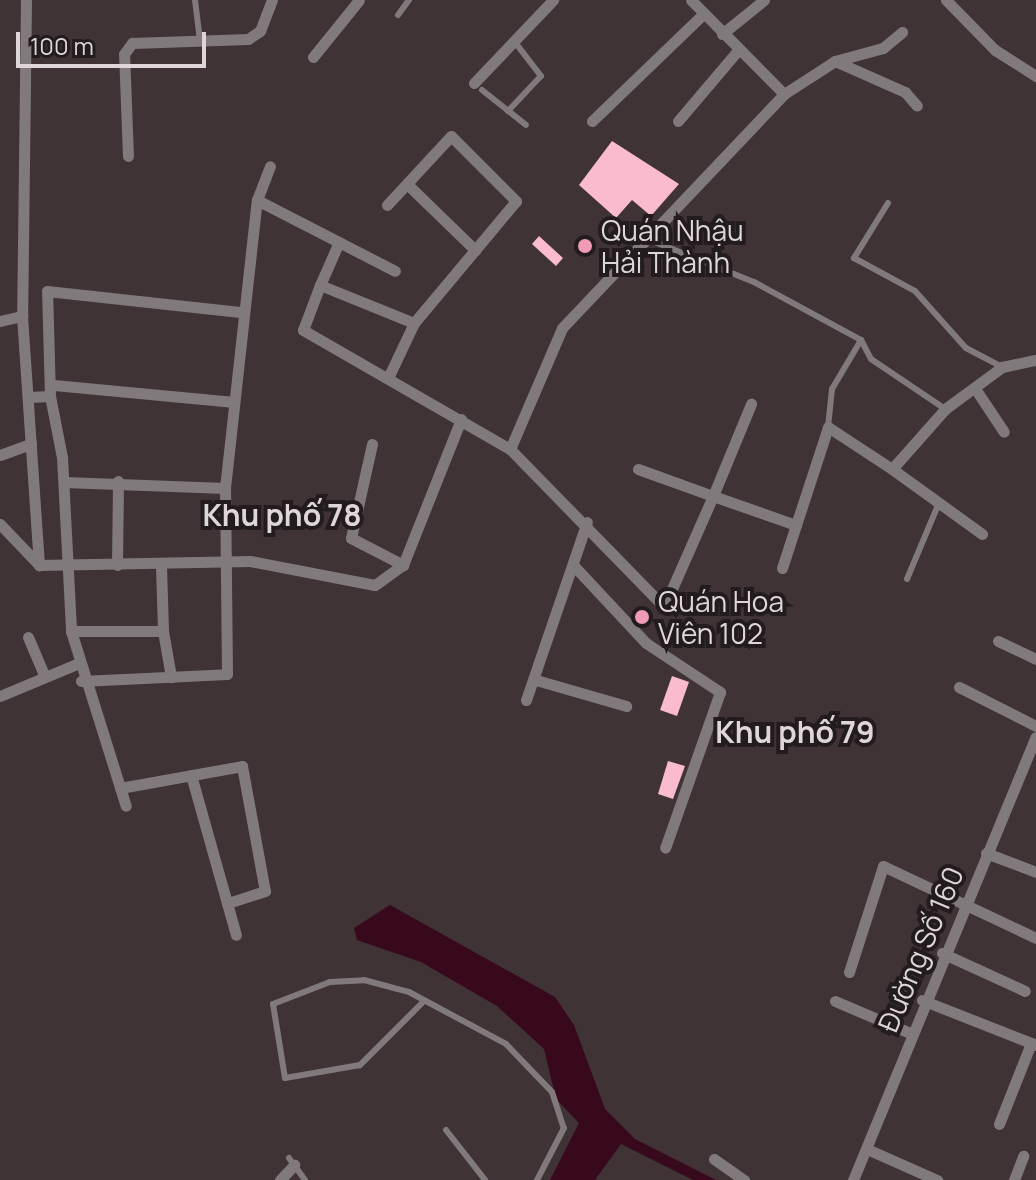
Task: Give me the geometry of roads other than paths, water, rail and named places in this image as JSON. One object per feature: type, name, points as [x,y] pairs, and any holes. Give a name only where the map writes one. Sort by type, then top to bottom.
[{"type":"street","points":[[26,0],[22,316],[40,565]]},
{"type":"street","points":[[128,156],[124,54],[132,43],[248,39],[260,31],[272,0]]},
{"type":"street","points":[[313,57],[359,0]]},
{"type":"street","points":[[478,87],[513,39],[553,0]]},
{"type":"street","points":[[691,0],[784,94]]},
{"type":"street","points":[[722,34],[764,0]]},
{"type":"street","points":[[947,3],[1036,76]]},
{"type":"street","points":[[592,121],[703,14]]},
{"type":"street","points":[[510,449],[562,328],[645,238],[784,94],[835,61],[883,48],[902,32]]},
{"type":"street","points":[[678,121],[739,49]]},
{"type":"street","points":[[835,61],[905,92],[917,106]]},
{"type":"street","points":[[387,205],[451,136],[516,201],[414,323],[388,378]]},
{"type":"street","points":[[81,681],[227,674],[225,488],[240,312],[257,200],[270,166]]},
{"type":"street","points":[[407,184],[475,250]]},
{"type":"street","points":[[257,200],[395,271]]},
{"type":"street","points":[[339,242],[303,330],[510,449],[587,522],[664,607],[751,404]]},
{"type":"street","points":[[320,285],[414,323]]},
{"type":"street","points":[[126,806],[81,681],[71,631],[70,565],[64,482],[52,391],[47,291],[240,312]]},
{"type":"street","points":[[0,321],[22,316]]},
{"type":"street","points":[[892,469],[945,409],[976,390],[1002,367],[1036,360]]},
{"type":"street","points":[[976,390],[1004,432]]},
{"type":"street","points":[[30,397],[52,391],[234,402]]},
{"type":"street","points":[[0,524],[40,565],[161,566],[250,561],[375,585],[403,565],[461,419]]},
{"type":"street","points":[[782,568],[828,427],[982,534]]},
{"type":"street","points":[[0,455],[31,444]]},
{"type":"street","points":[[372,444],[351,538],[403,565]]},
{"type":"street","points":[[638,469],[796,525]]},
{"type":"street","points":[[64,482],[118,481],[225,488]]},
{"type":"street","points":[[117,565],[118,481]]},
{"type":"street","points":[[526,700],[536,680],[587,522]]},
{"type":"street","points":[[161,566],[163,631],[171,677]]},
{"type":"street","points":[[574,566],[646,643],[720,692],[665,848]]},
{"type":"street","points":[[71,631],[163,631]]},
{"type":"street","points":[[28,637],[45,677]]},
{"type":"street","points":[[998,641],[1036,659]]},
{"type":"street","points":[[0,696],[79,663]]},
{"type":"street","points":[[536,680],[626,706]]},
{"type":"street","points":[[959,687],[1036,726]]},
{"type":"street","name":"Đường Số 160","points":[[853,1180],[922,1000],[1036,737]]},
{"type":"street","points":[[120,788],[242,766],[265,891],[227,903]]},
{"type":"street","points":[[191,775],[236,935]]},
{"type":"street","points":[[986,853],[1036,872]]},
{"type":"street","points":[[849,972],[883,866],[1036,938]]},
{"type":"street","points":[[942,953],[1025,991]]},
{"type":"street","points":[[922,1000],[1034,1044],[999,1124]]},
{"type":"street","points":[[835,1001],[910,1033]]},
{"type":"street","points":[[867,1149],[937,1180]]},
{"type":"street","points":[[1014,1180],[1023,1156]]},
{"type":"street","points":[[714,1159],[744,1180]]},
{"type":"street","points":[[280,1180],[291,1161]]},
{"type":"lane","points":[[195,0],[200,41]]},
{"type":"lane","points":[[398,15],[409,0]]},
{"type":"lane","points":[[508,111],[541,76],[513,39]]},
{"type":"lane","points":[[478,87],[526,125]]},
{"type":"lane","points":[[888,203],[854,258],[915,291],[966,348],[1002,367]]},
{"type":"lane","points":[[645,238],[754,282],[861,340],[871,359],[945,409]]},
{"type":"lane","points":[[828,427],[832,389],[861,340]]},
{"type":"lane","points":[[907,579],[939,503]]},
{"type":"lane","points":[[424,1001],[360,1065],[285,1078],[273,1004],[330,982],[364,980],[424,1001],[506,1044],[552,1092],[564,1128],[537,1180]]},
{"type":"lane","points":[[446,1130],[485,1180]]},
{"type":"lane","points":[[291,1161],[305,1180]]},
{"type":"place","name":"Quán Nhậu Hải Thành","points":[[585,246]]},
{"type":"place","name":"Quán Hoa Viên 102","points":[[642,617]]},
{"type":"district","name":"Khu phố 78","points":[[282,515]]},
{"type":"district","name":"Khu phố 79","points":[[795,732]]}]
